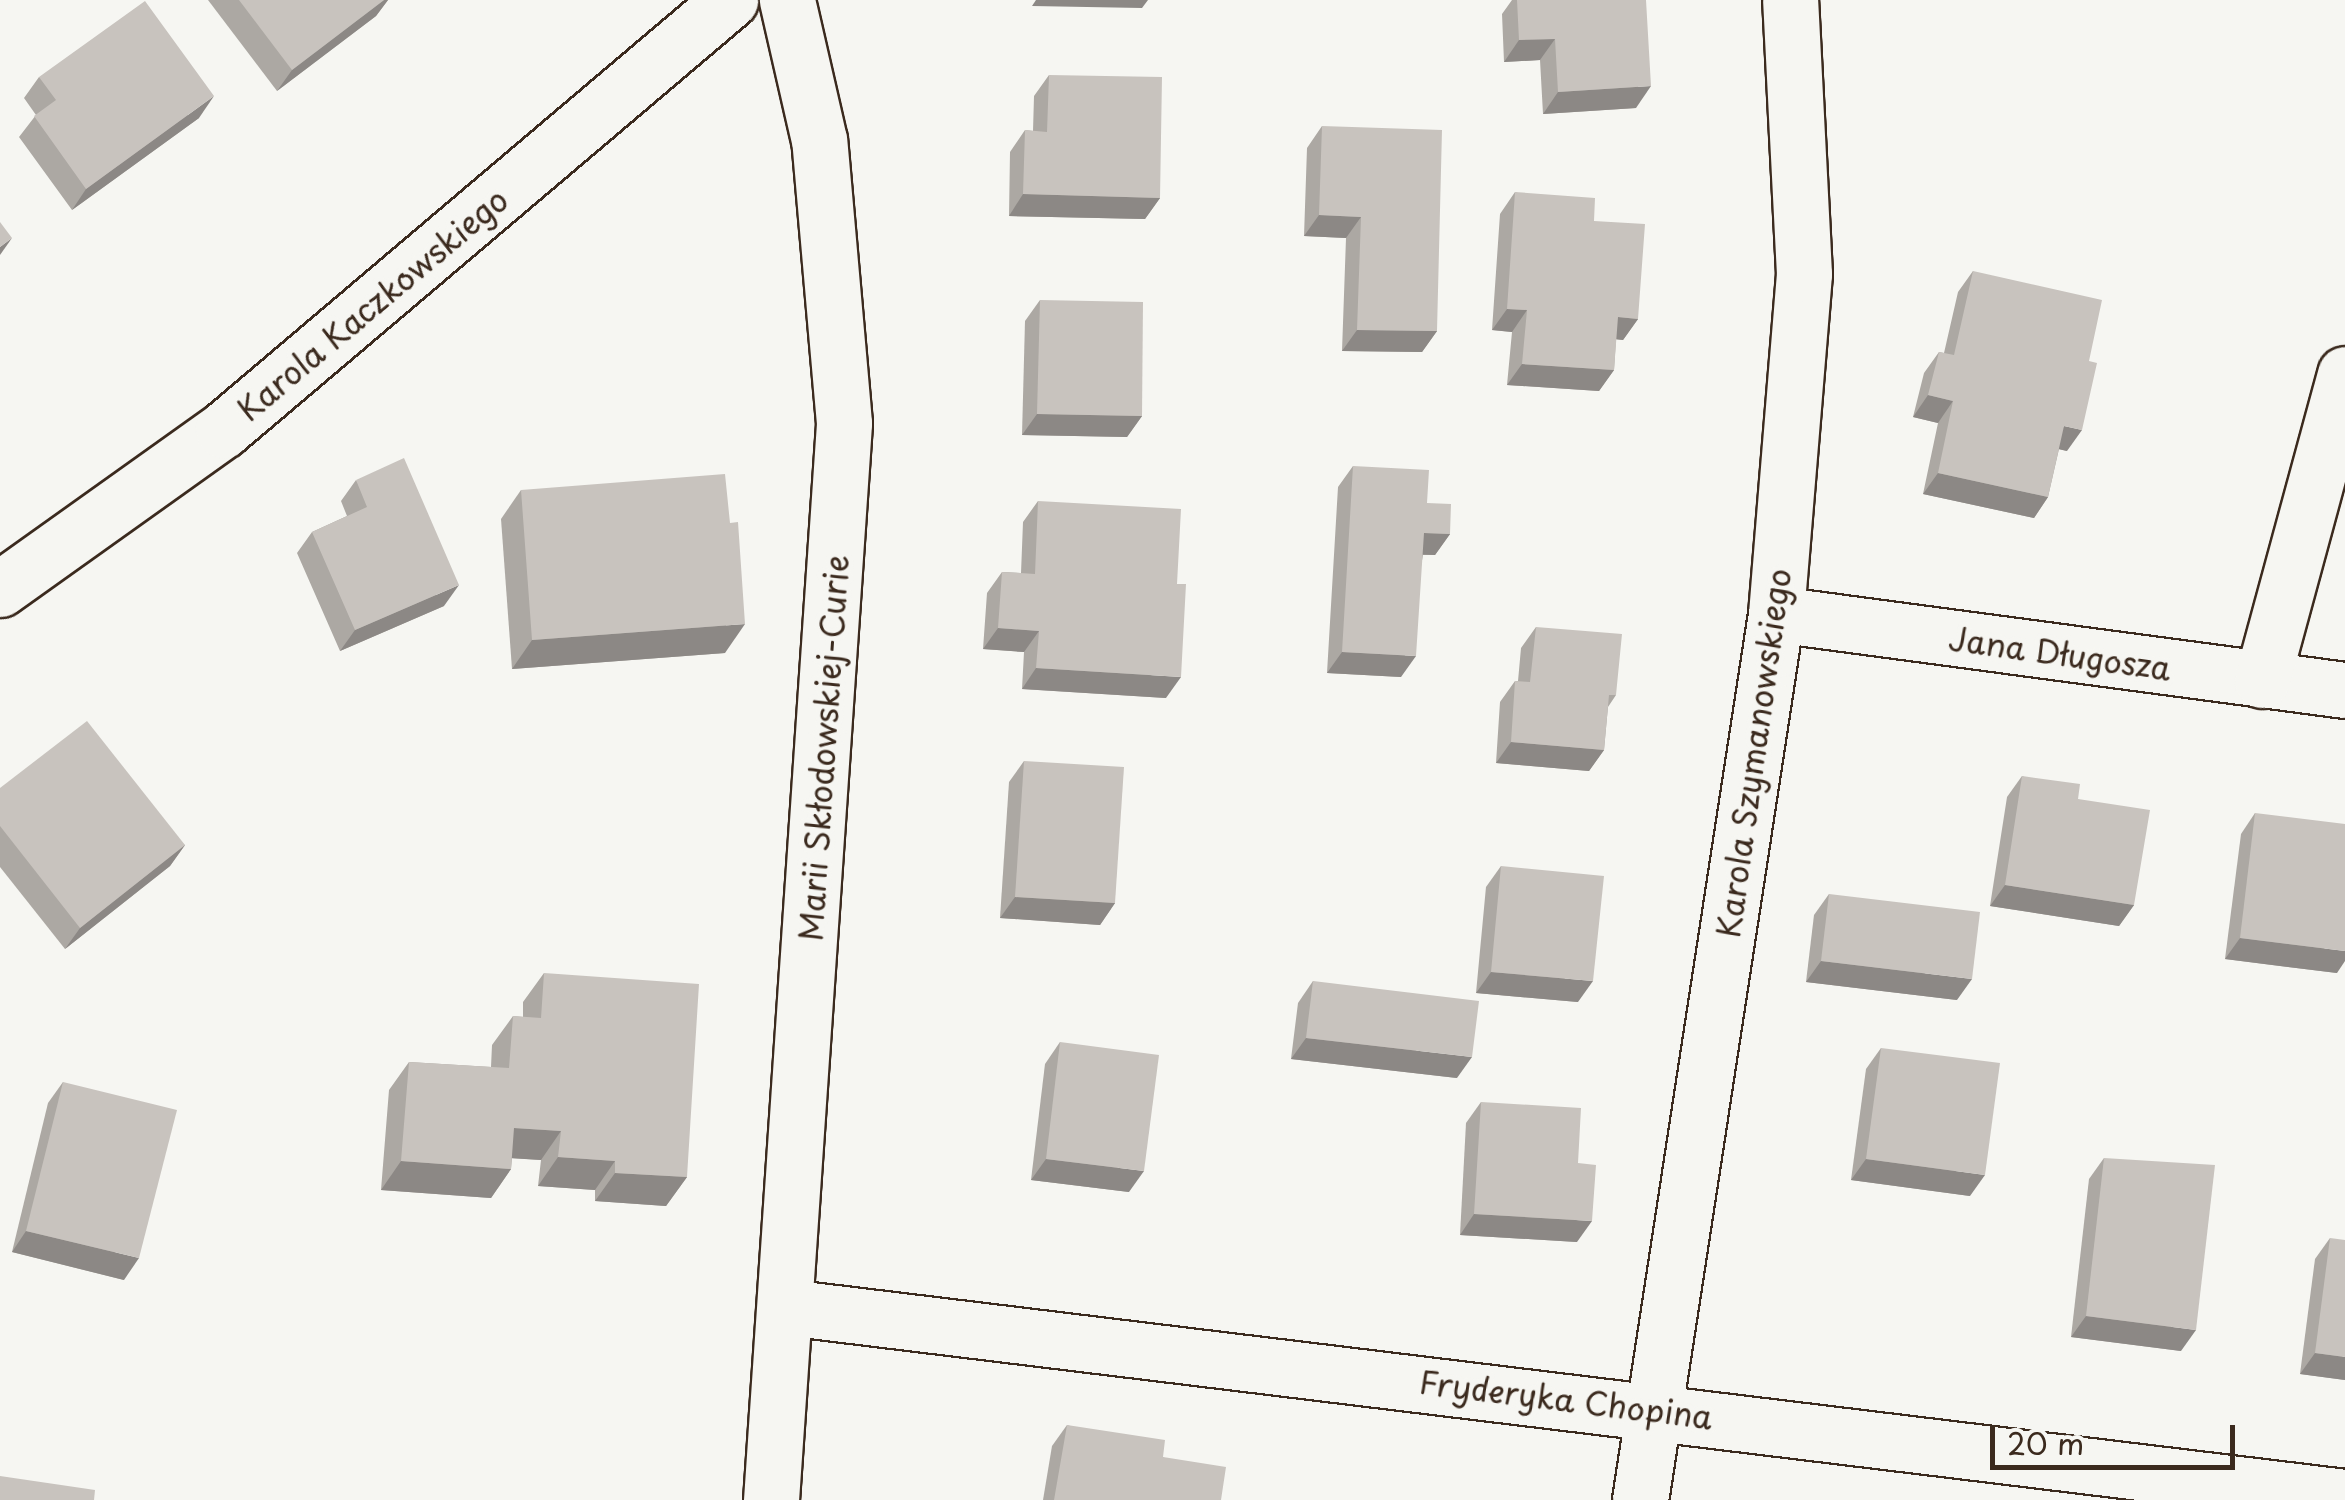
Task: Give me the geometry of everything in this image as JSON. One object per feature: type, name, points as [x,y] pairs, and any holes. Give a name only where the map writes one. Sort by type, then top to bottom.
[{"type":"street","name":"Karola Kaczkowskiego","points":[[0,588],[223,430],[730,0]]},
{"type":"street","name":"Marii Skłodowskiej-Curie","points":[[771,1500],[844,423],[819,140],[786,0]]},
{"type":"street","name":"Karola Szymanowskiego","points":[[1640,1500],[1658,1409],[1776,614],[1804,274],[1790,0]]},
{"type":"street","points":[[2262,680],[2345,374]]},
{"type":"street","name":"Jana Długosza","points":[[1776,614],[2345,690]]},
{"type":"street","name":"Fryderyka Chopina","points":[[786,1308],[1658,1409],[2345,1497]]},
{"type":"building","points":[[239,0],[384,0],[292,70]]},
{"type":"building","points":[[1517,0],[1646,0],[1651,86],[1558,92],[1555,39],[1519,40]]},
{"type":"building","points":[[145,1],[214,96],[86,189],[34,116],[56,100],[39,77]]},
{"type":"building","points":[[1049,75],[1162,77],[1160,198],[1023,194],[1025,130],[1047,132]]},
{"type":"building","points":[[1322,126],[1442,130],[1437,331],[1357,330],[1361,217],[1319,215]]},
{"type":"building","points":[[1515,192],[1595,198],[1594,221],[1645,224],[1638,319],[1618,317],[1614,370],[1522,364],[1527,310],[1507,309]]},
{"type":"building","points":[[0,222],[12,238],[0,247]]},
{"type":"building","points":[[1973,271],[2102,300],[2089,361],[2097,363],[2082,430],[2064,426],[2048,497],[1938,473],[1953,401],[1928,395],[1939,352],[1954,355]]},
{"type":"building","points":[[1040,300],[1143,302],[1142,416],[1037,414]]},
{"type":"building","points":[[404,458],[459,585],[355,630],[312,532],[367,507],[356,480]]},
{"type":"building","points":[[1353,466],[1429,470],[1427,503],[1451,504],[1450,534],[1424,533],[1416,656],[1342,652]]},
{"type":"building","points":[[725,474],[730,523],[738,522],[745,624],[532,640],[521,490]]},
{"type":"building","points":[[1038,501],[1181,509],[1177,584],[1186,584],[1181,677],[1036,668],[1039,631],[998,628],[1002,572],[1035,574]]},
{"type":"building","points":[[1536,627],[1622,634],[1616,695],[1609,695],[1604,750],[1511,742],[1515,681],[1530,682]]},
{"type":"building","points":[[87,721],[185,845],[80,928],[0,826],[0,788]]},
{"type":"building","points":[[1024,761],[1124,767],[1115,903],[1015,897]]},
{"type":"building","points":[[2022,776],[2080,784],[2078,799],[2150,810],[2134,905],[2005,885]]},
{"type":"building","points":[[2255,813],[2345,824],[2345,951],[2240,938]]},
{"type":"building","points":[[1501,866],[1604,876],[1593,981],[1491,972]]},
{"type":"building","points":[[1829,894],[1980,912],[1972,979],[1821,961]]},
{"type":"building","points":[[544,973],[699,984],[687,1177],[615,1173],[615,1161],[558,1157],[561,1131],[514,1128],[511,1169],[401,1161],[409,1062],[509,1068],[513,1016],[541,1018]]},
{"type":"building","points":[[1313,981],[1479,1001],[1472,1057],[1306,1038]]},
{"type":"building","points":[[1060,1042],[1159,1055],[1144,1171],[1046,1159]]},
{"type":"building","points":[[1881,1048],[2000,1063],[1985,1175],[1866,1159]]},
{"type":"building","points":[[63,1082],[177,1110],[139,1258],[26,1231]]},
{"type":"building","points":[[1481,1102],[1581,1108],[1578,1163],[1596,1165],[1592,1221],[1474,1214]]},
{"type":"building","points":[[2104,1158],[2215,1165],[2196,1330],[2086,1316]]},
{"type":"building","points":[[2330,1238],[2345,1240],[2345,1357],[2315,1353]]},
{"type":"building","points":[[1067,1425],[1165,1440],[1163,1457],[1226,1467],[1221,1500],[1054,1500]]},
{"type":"building","points":[[0,1476],[95,1490],[94,1500],[0,1500]]}]
